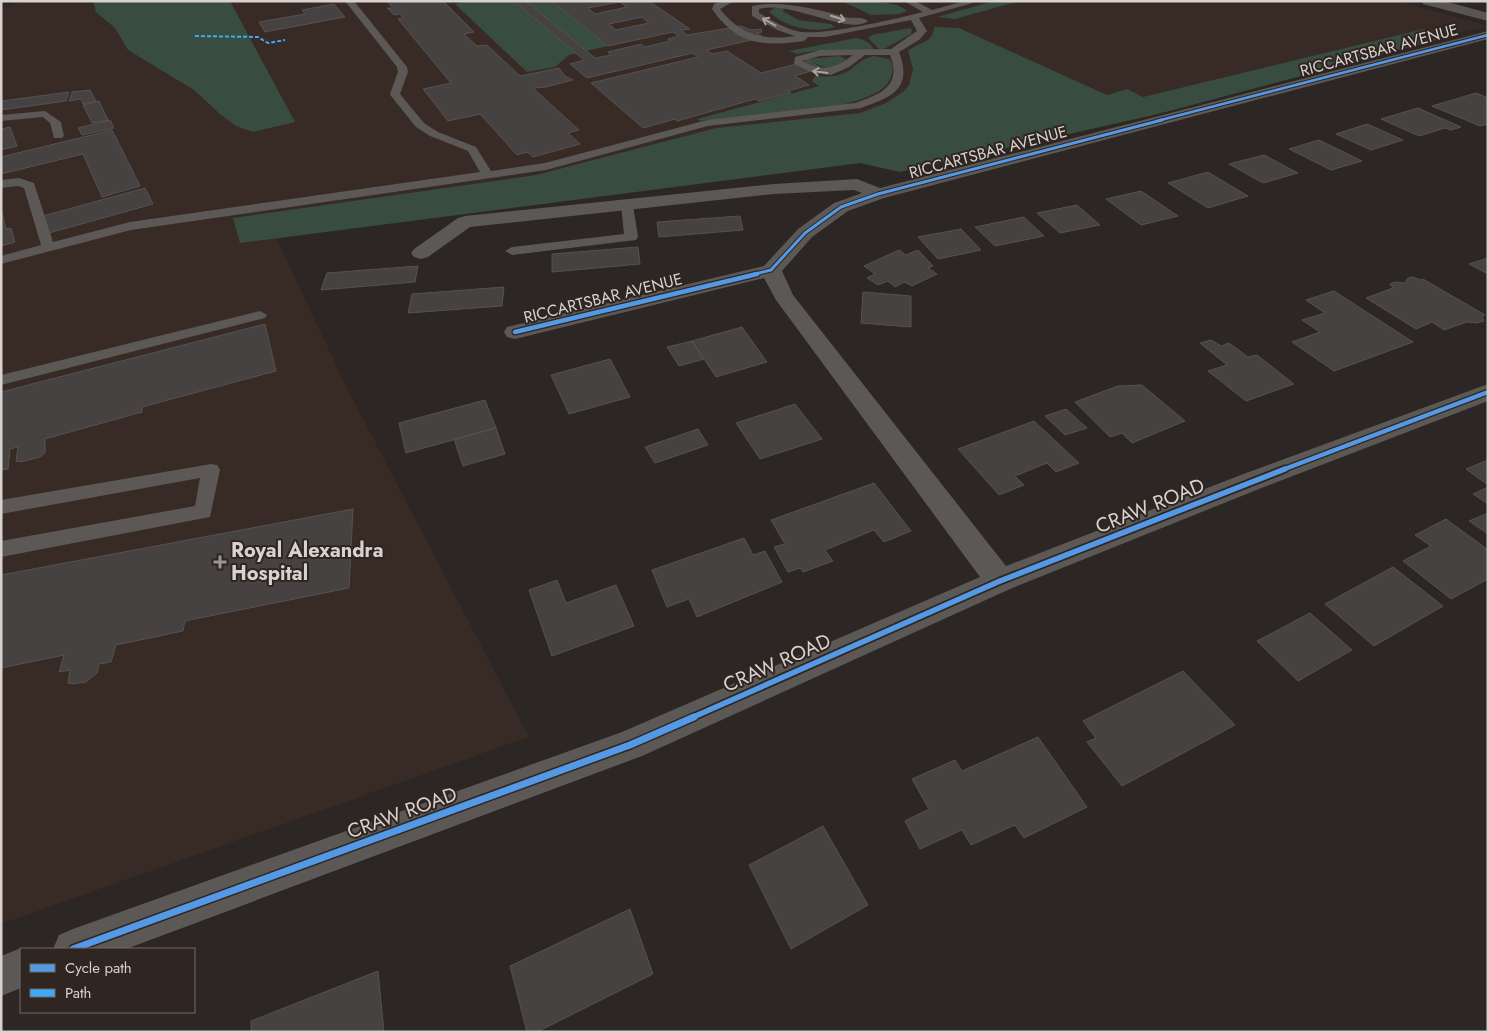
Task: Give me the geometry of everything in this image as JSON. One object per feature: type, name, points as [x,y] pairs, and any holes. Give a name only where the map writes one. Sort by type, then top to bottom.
[{"type":"main road","points":[[1428,1],[1488,17]]},
{"type":"street","name":"RICCARTSBAR AVENUE","points":[[515,332],[771,270],[805,233],[841,207],[878,194],[1488,35]]},
{"type":"street","points":[[421,253],[465,222],[774,189],[857,184],[878,194]]},
{"type":"street","points":[[771,270],[783,296],[1000,581]]},
{"type":"street","name":"CRAW ROAD","points":[[76,948],[630,745],[1000,581],[1256,480],[1488,392]]},
{"type":"street","points":[[1,976],[20,968]]},
{"type":"lane","points":[[349,1],[402,67],[403,72],[395,94],[405,108],[420,125],[434,134],[472,149],[488,175]]},
{"type":"lane","points":[[730,1],[717,6],[716,9],[724,23],[753,40],[783,41],[914,17],[976,1]]},
{"type":"lane","points":[[908,1],[932,13]]},
{"type":"lane","points":[[825,34],[800,34],[780,28],[755,14],[755,8],[761,4],[772,2],[791,2],[847,20],[884,22]]},
{"type":"lane","points":[[1,260],[139,224],[546,166],[707,123],[857,106],[877,99],[890,90],[898,79],[900,68],[894,52],[897,46],[912,40],[922,31],[914,17]]},
{"type":"lane","points":[[862,53],[841,70],[827,73],[814,72],[797,62],[798,59],[811,54],[894,52]]},
{"type":"lane","points":[[1,118],[46,114],[54,122],[58,136]]},
{"type":"lane","points":[[1,184],[19,182],[30,186],[48,248]]},
{"type":"lane","points":[[512,252],[631,237],[627,205]]},
{"type":"lane","points":[[1,380],[260,315]]},
{"type":"lane","points":[[1,507],[211,470],[203,512],[1,549]]},
{"type":"shaded area","name":"Royal Alexandra Hospital","points":[[22,1],[1398,1],[1488,26],[1158,114],[900,172],[860,163],[276,237],[346,386],[529,737],[1,924],[1,9]]},
{"type":"green space","points":[[93,1],[230,1],[295,122],[253,132],[236,126],[194,90],[128,50],[115,28],[96,12]]},
{"type":"green space","points":[[465,1],[551,1],[608,46],[569,55],[555,67],[527,72],[455,4]]},
{"type":"green space","points":[[842,1],[887,3],[903,7],[907,11],[899,14],[871,15]]},
{"type":"green space","points":[[994,1],[1020,1],[955,19],[937,17]]},
{"type":"green space","points":[[784,7],[783,11],[798,20],[831,24],[835,27],[818,30],[800,28],[783,22],[769,12],[774,8]]},
{"type":"green space","points":[[934,27],[959,28],[1107,95],[1127,89],[1143,97],[1424,29],[1447,37],[1158,114],[900,172],[860,163],[240,243],[233,218],[536,175],[716,128],[860,113],[886,103],[904,91],[909,85],[913,69],[908,51],[928,40],[933,33]]},
{"type":"green space","points":[[910,28],[912,30],[911,34],[880,50],[868,38],[872,35]]},
{"type":"green space","points":[[856,38],[867,42],[874,50],[814,51],[797,54],[789,51]]},
{"type":"green space","points":[[840,56],[846,59],[835,67],[830,68],[806,61],[807,59]]},
{"type":"green space","points":[[874,56],[889,59],[893,68],[891,77],[881,90],[862,99],[805,111],[700,121],[697,119],[819,86],[812,81],[815,76],[842,74]]},
{"type":"building","points":[[387,1],[453,1],[444,2],[474,32],[464,34],[477,46],[487,45],[520,76],[559,68],[565,76],[573,80],[546,87],[533,88],[579,130],[568,133],[580,144],[533,157],[527,152],[517,155],[480,114],[448,121],[423,89],[451,83],[398,19],[403,18],[400,14],[394,15],[387,8],[393,8]]},
{"type":"building","points":[[514,1],[526,1],[595,58],[611,55],[608,52],[641,44],[645,47],[670,41],[668,39],[679,36],[673,32],[608,46],[551,1],[649,1],[690,29],[681,30],[687,35],[741,26],[751,30],[761,29],[762,32],[756,33],[762,36],[760,38],[707,50],[712,54],[727,51],[761,73],[808,61],[821,68],[795,76],[809,85],[788,91],[791,93],[759,101],[755,99],[677,121],[675,119],[643,128],[591,83],[698,57],[693,53],[587,78],[570,64],[584,60]],"holes":[[[620,2],[627,7],[595,14],[588,8]],[[642,17],[649,23],[616,30],[609,24]]]},
{"type":"building","points":[[334,4],[345,17],[265,32],[259,22],[305,14],[302,10]]},
{"type":"building","points":[[90,90],[96,101],[83,104],[81,99],[69,101],[72,92]]},
{"type":"building","points":[[69,92],[66,101],[1,110],[2,101]]},
{"type":"building","points":[[1476,93],[1488,98],[1488,124],[1480,126],[1432,106]]},
{"type":"building","points":[[99,101],[108,120],[92,123],[83,105]]},
{"type":"building","points":[[1418,108],[1461,127],[1451,130],[1445,128],[1419,136],[1381,119]]},
{"type":"building","points":[[110,120],[114,128],[82,135],[78,128]]},
{"type":"building","points":[[1367,124],[1403,140],[1371,150],[1336,134]]},
{"type":"building","points":[[10,127],[17,146],[1,150],[1,129]]},
{"type":"building","points":[[112,130],[140,186],[102,197],[83,154],[1,174],[1,157]]},
{"type":"building","points":[[1319,140],[1362,161],[1331,170],[1289,149]]},
{"type":"building","points":[[1264,155],[1298,173],[1263,183],[1229,164]]},
{"type":"building","points":[[1208,172],[1248,196],[1208,208],[1168,183]]},
{"type":"building","points":[[145,188],[153,204],[49,233],[43,216]]},
{"type":"building","points":[[1141,191],[1178,216],[1141,225],[1106,199]]},
{"type":"building","points":[[1077,205],[1100,225],[1060,233],[1037,213]]},
{"type":"building","points":[[1,209],[6,229],[11,228],[15,242],[1,246]]},
{"type":"building","points":[[740,216],[743,230],[659,237],[657,222]]},
{"type":"building","points":[[1024,217],[1044,236],[995,246],[975,227]]},
{"type":"building","points":[[961,229],[981,250],[938,259],[918,237]]},
{"type":"building","points":[[638,247],[640,264],[552,272],[552,254]]},
{"type":"building","points":[[899,250],[906,255],[918,250],[933,266],[928,268],[937,274],[912,286],[904,282],[895,287],[888,281],[878,285],[867,278],[875,274],[864,266]]},
{"type":"building","points":[[1488,258],[1488,274],[1469,264]]},
{"type":"building","points":[[418,266],[415,282],[321,290],[327,273]]},
{"type":"building","points":[[1408,278],[1423,279],[1485,315],[1482,316],[1484,321],[1476,323],[1467,322],[1444,330],[1432,322],[1416,329],[1366,298],[1393,288],[1390,284],[1395,282],[1405,283]]},
{"type":"building","points":[[504,287],[502,306],[408,313],[412,294]]},
{"type":"building","points":[[1334,291],[1413,342],[1334,371],[1292,342],[1320,332],[1302,320],[1325,313],[1306,300]]},
{"type":"building","points":[[863,292],[911,296],[911,327],[861,323]]},
{"type":"building","points":[[265,324],[276,371],[142,407],[142,412],[45,439],[45,453],[40,457],[21,462],[16,461],[18,447],[10,449],[8,469],[1,470],[1,392]]},
{"type":"building","points":[[742,327],[767,362],[716,377],[692,341]]},
{"type":"building","points":[[1211,340],[1221,346],[1229,343],[1248,357],[1257,355],[1294,384],[1246,401],[1208,371],[1227,365],[1200,343]]},
{"type":"building","points":[[692,341],[704,359],[679,366],[667,347]]},
{"type":"building","points":[[610,359],[630,397],[569,414],[551,375]]},
{"type":"building","points":[[1142,385],[1185,421],[1132,443],[1122,433],[1110,437],[1075,402],[1118,386]]},
{"type":"building","points":[[485,400],[496,428],[406,453],[399,423]]},
{"type":"building","points":[[795,404],[822,439],[760,459],[736,423]]},
{"type":"building","points":[[1066,409],[1087,428],[1065,435],[1045,416]]},
{"type":"building","points":[[1034,421],[1079,463],[1056,472],[1047,463],[1015,476],[1024,485],[999,495],[958,449]]},
{"type":"building","points":[[496,428],[505,454],[463,466],[454,439]]},
{"type":"building","points":[[698,429],[708,445],[655,463],[645,447]]},
{"type":"building","points":[[1488,460],[1488,485],[1466,469]]},
{"type":"building","points":[[874,483],[911,531],[884,542],[874,530],[825,550],[833,561],[803,572],[800,568],[788,572],[774,547],[785,544],[771,520]]},
{"type":"building","points":[[1488,487],[1488,504],[1473,494]]},
{"type":"building","points":[[353,509],[349,588],[185,621],[183,631],[116,645],[111,662],[99,664],[97,673],[86,682],[68,683],[70,670],[59,672],[64,655],[1,668],[1,575]]},
{"type":"building","points":[[1488,513],[1488,534],[1469,521]]},
{"type":"building","points":[[1446,519],[1488,550],[1488,579],[1451,599],[1403,561],[1431,546],[1415,535]]},
{"type":"building","points":[[744,538],[753,555],[765,551],[782,582],[697,617],[689,599],[667,607],[652,570]]},
{"type":"building","points":[[1393,567],[1443,606],[1374,646],[1325,604]]},
{"type":"building","points":[[557,580],[566,603],[616,585],[634,626],[552,656],[529,590]]},
{"type":"building","points":[[1310,613],[1352,650],[1298,681],[1257,641]]},
{"type":"building","points":[[1183,671],[1235,725],[1122,786],[1087,742],[1096,738],[1083,721]]},
{"type":"building","points":[[1038,737],[1087,807],[1024,838],[1015,825],[971,845],[962,830],[920,849],[905,821],[929,809],[912,779],[955,760],[962,771]]},
{"type":"building","points":[[823,826],[868,905],[791,949],[749,865]]},
{"type":"building","points":[[630,909],[653,974],[537,1032],[527,1032],[510,966]]},
{"type":"building","points":[[378,971],[384,1032],[251,1032],[251,1021]]},
{"type":"marked path","points":[[195,36],[258,37],[268,43],[285,40]]},
{"type":"cycle path","points":[[515,332],[771,270],[805,233],[841,207],[878,194],[1488,35]]},
{"type":"cycle path","points":[[76,948],[630,745],[1000,581],[1255,480],[1488,392]]},
{"type":"place","name":"Royal Alexandra Hospital","points":[[220,562]]}]
